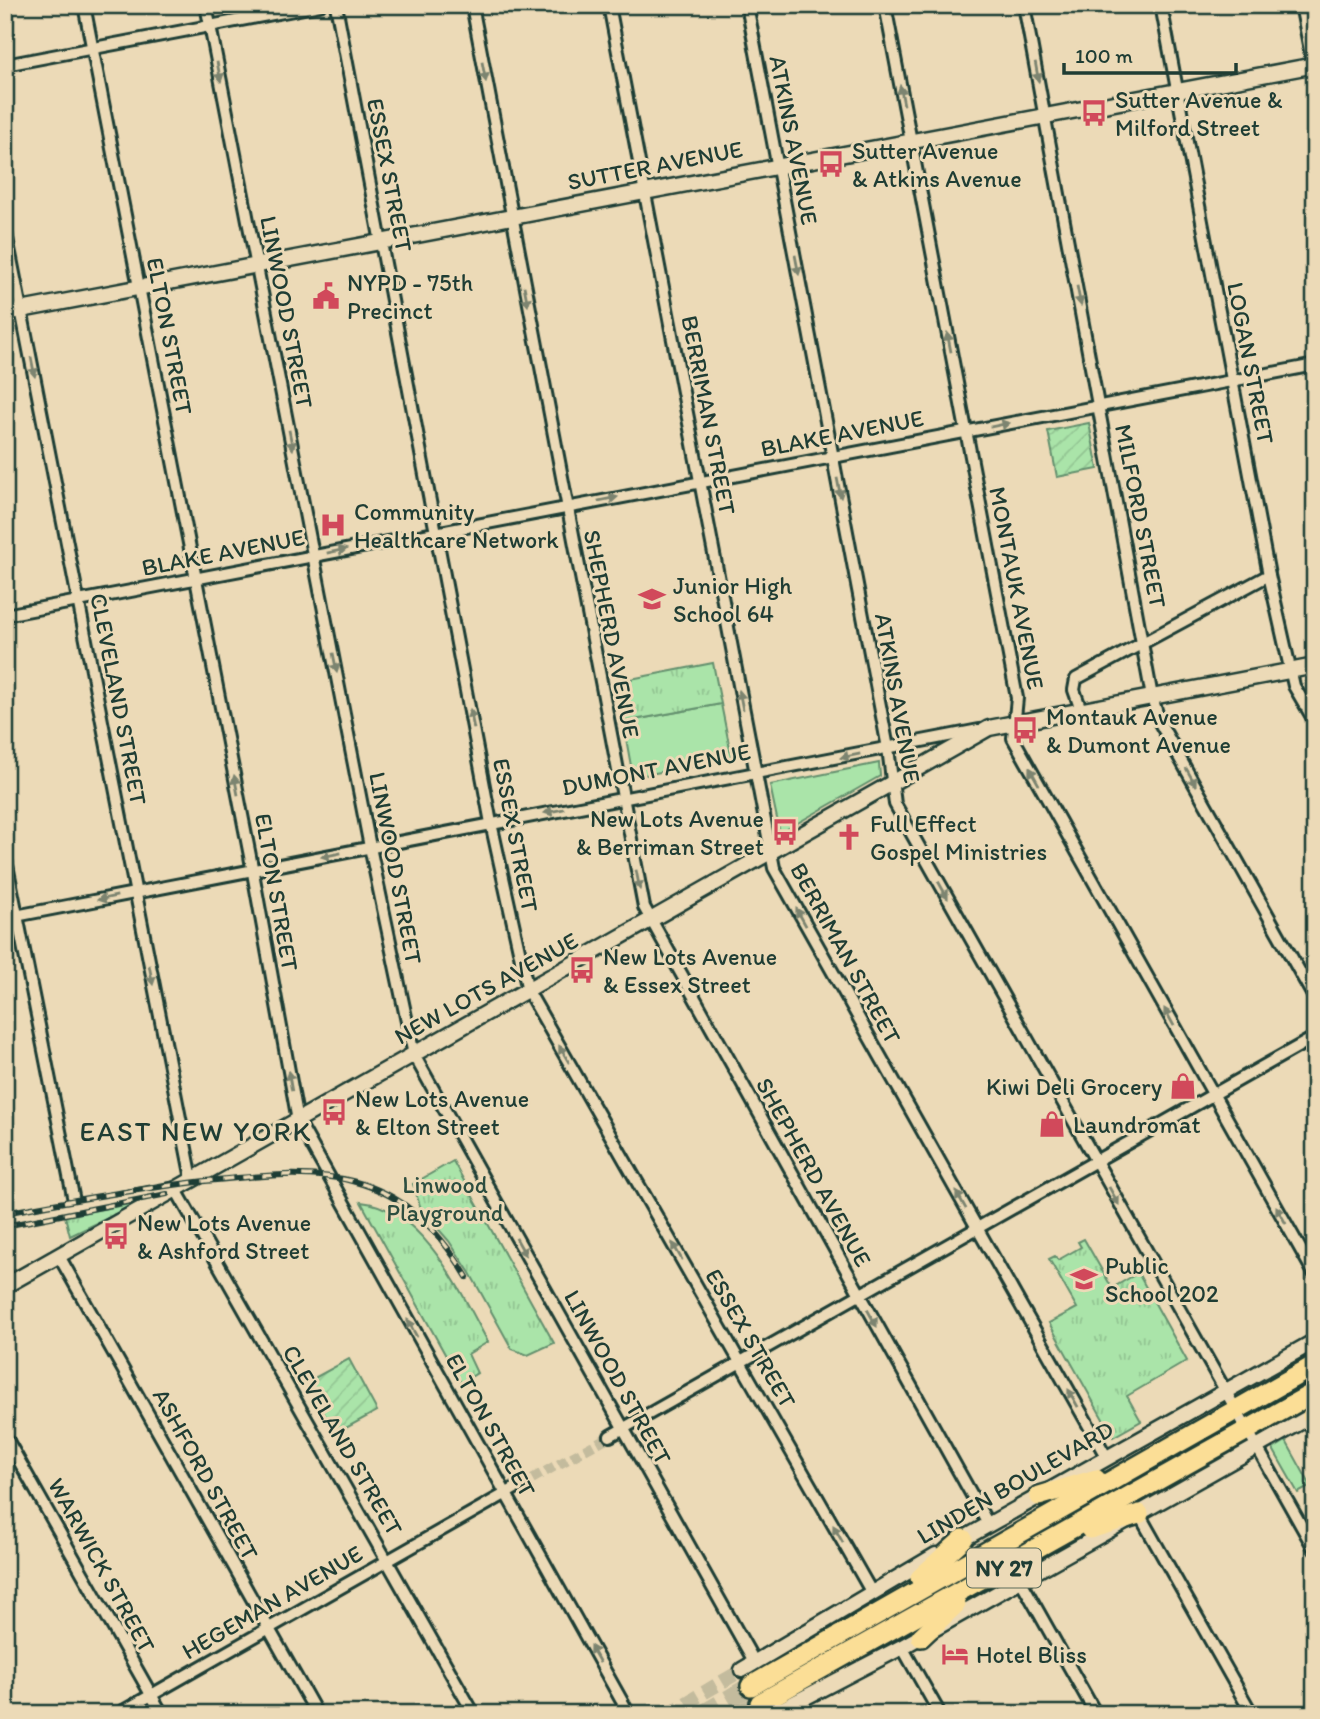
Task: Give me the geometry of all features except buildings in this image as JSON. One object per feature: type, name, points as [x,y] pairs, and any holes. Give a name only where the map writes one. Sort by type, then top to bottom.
[{"type":"highway","name":"LINDEN BOULEVARD","points":[[764,1694],[890,1605],[1315,1365]]},
{"type":"highway","name":"NY 27","points":[[764,1694],[985,1579],[1315,1392]]},
{"type":"highway","points":[[1038,1496],[1127,1471]]},
{"type":"highway","points":[[1052,1541],[1139,1514]]},
{"type":"highway","points":[[890,1605],[963,1539]]},
{"type":"highway","points":[[921,1637],[985,1579]]},
{"type":"street","name":"ELTON STREET","points":[[84,5],[253,870],[298,1121],[629,1714]]},
{"type":"street","name":"LINWOOD STREET","points":[[206,5],[370,847],[414,1055],[623,1429],[764,1694]]},
{"type":"street","points":[[5,65],[320,5]]},
{"type":"street","name":"ESSEX STREET","points":[[336,5],[491,823],[528,991],[872,1593]]},
{"type":"street","name":"SHEPHERD AVENUE","points":[[472,5],[643,904],[650,922],[988,1524]]},
{"type":"street","name":"BERRIMAN STREET","points":[[610,5],[774,869],[1107,1458]]},
{"type":"street","name":"ATKINS AVENUE","points":[[747,5],[888,748],[895,804],[1315,1550]]},
{"type":"street","name":"MONTAUK AVENUE","points":[[885,5],[1017,698],[1017,723],[1013,738],[1315,1275]]},
{"type":"street","name":"MILFORD STREET","points":[[1024,5],[1152,696],[1160,723],[1315,999]]},
{"type":"street","name":"LOGAN STREET","points":[[1161,5],[1269,575],[1294,686],[1315,722]]},
{"type":"street","points":[[1301,5],[1314,67]]},
{"type":"street","name":"SUTTER AVENUE","points":[[5,313],[1177,89],[1314,67]]},
{"type":"street","name":"CLEVELAND STREET","points":[[5,228],[192,1179]]},
{"type":"street","name":"BLAKE AVENUE","points":[[5,615],[1315,365]]},
{"type":"street","points":[[1082,710],[1074,690],[1076,679],[1269,575]]},
{"type":"street","name":"DUMONT AVENUE","points":[[5,918],[1315,666]]},
{"type":"street","name":"NEW LOTS AVENUE","points":[[5,1286],[989,729]]},
{"type":"street","points":[[5,855],[75,1206]]},
{"type":"street","points":[[610,1436],[1315,1037]]},
{"type":"street","points":[[5,1219],[175,1188]]},
{"type":"street","name":"CLEVELAND STREET","points":[[175,1188],[474,1714]]},
{"type":"street","name":"ASHFORD STREET","points":[[59,1256],[317,1714]]},
{"type":"street","name":"LINDEN BOULEVARD","points":[[764,1694],[872,1593],[988,1524],[1315,1341]]},
{"type":"street","points":[[764,1694],[902,1647],[1314,1415]]},
{"type":"street","name":"WARWICK STREET","points":[[5,1436],[162,1714]]},
{"type":"street","name":"HEGEMAN AVENUE","points":[[118,1714],[519,1486]]},
{"type":"street","points":[[1139,1514],[1252,1714]]},
{"type":"street","points":[[1021,1581],[1096,1714]]},
{"type":"street","points":[[902,1647],[940,1714]]},
{"type":"green space","points":[[1089,423],[1098,469],[1057,477],[1048,431]]},
{"type":"green space","points":[[713,663],[721,704],[623,722],[615,682]]},
{"type":"green space","points":[[721,704],[732,759],[633,777],[623,722]]},
{"type":"green space","points":[[879,763],[880,776],[780,833],[770,785]]},
{"type":"green space","name":"Linwood Playground","points":[[453,1161],[554,1343],[528,1355],[512,1349],[470,1273],[449,1241],[421,1209],[413,1184]]},
{"type":"green space","points":[[361,1202],[383,1208],[422,1236],[453,1278],[466,1301],[488,1342],[468,1354],[477,1373],[461,1383]]},
{"type":"green space","points":[[130,1204],[133,1206],[70,1236],[65,1216]]},
{"type":"green space","points":[[1084,1239],[1112,1288],[1138,1273],[1187,1361],[1127,1396],[1141,1421],[1113,1437],[1049,1323],[1077,1308],[1049,1259],[1055,1256],[1058,1260],[1081,1247],[1078,1242]]},
{"type":"green space","points":[[349,1359],[377,1411],[335,1434],[307,1382]]},
{"type":"green space","points":[[1286,1441],[1311,1486],[1298,1493],[1273,1449]]},
{"type":"tunnel","points":[[519,1486],[610,1436]]},
{"type":"tunnel","points":[[668,1714],[742,1670]]},
{"type":"tunnel","points":[[703,1714],[751,1686]]},
{"type":"tunnel","points":[[740,1714],[760,1703]]},
{"type":"railway","points":[[5,1213],[205,1181],[286,1175],[322,1176],[355,1182],[385,1193],[414,1212],[441,1240],[467,1277]]},
{"type":"railway","points":[[5,1226],[167,1194]]},
{"type":"place","name":"Sutter Avenue & Milford Street","points":[[1094,113]]},
{"type":"place","name":"Sutter Avenue & Atkins Avenue","points":[[831,164]]},
{"type":"place","name":"NYPD - 75th Precinct","points":[[326,296]]},
{"type":"place","name":"Community Healthcare Network","points":[[333,525]]},
{"type":"place","name":"Junior High School 64","points":[[652,599]]},
{"type":"place","name":"Montauk Avenue & Dumont Avenue","points":[[1025,730]]},
{"type":"place","name":"New Lots Avenue & Berriman Street","points":[[785,832]]},
{"type":"place","name":"Full Effect Gospel Ministries","points":[[849,837]]},
{"type":"place","name":"New Lots Avenue & Essex Street","points":[[582,970]]},
{"type":"place","name":"Kiwi Deli Grocery","points":[[1183,1086]]},
{"type":"place","name":"New Lots Avenue & Elton Street","points":[[334,1112]]},
{"type":"place","name":"Laundromat","points":[[1052,1124]]},
{"type":"place","name":"New Lots Avenue & Ashford Street","points":[[116,1236]]},
{"type":"place","name":"Public School 202","points":[[1084,1279]]},
{"type":"place","name":"Hotel Bliss","points":[[955,1654]]},
{"type":"district","name":"EAST NEW YORK","points":[[196,1131]]}]
